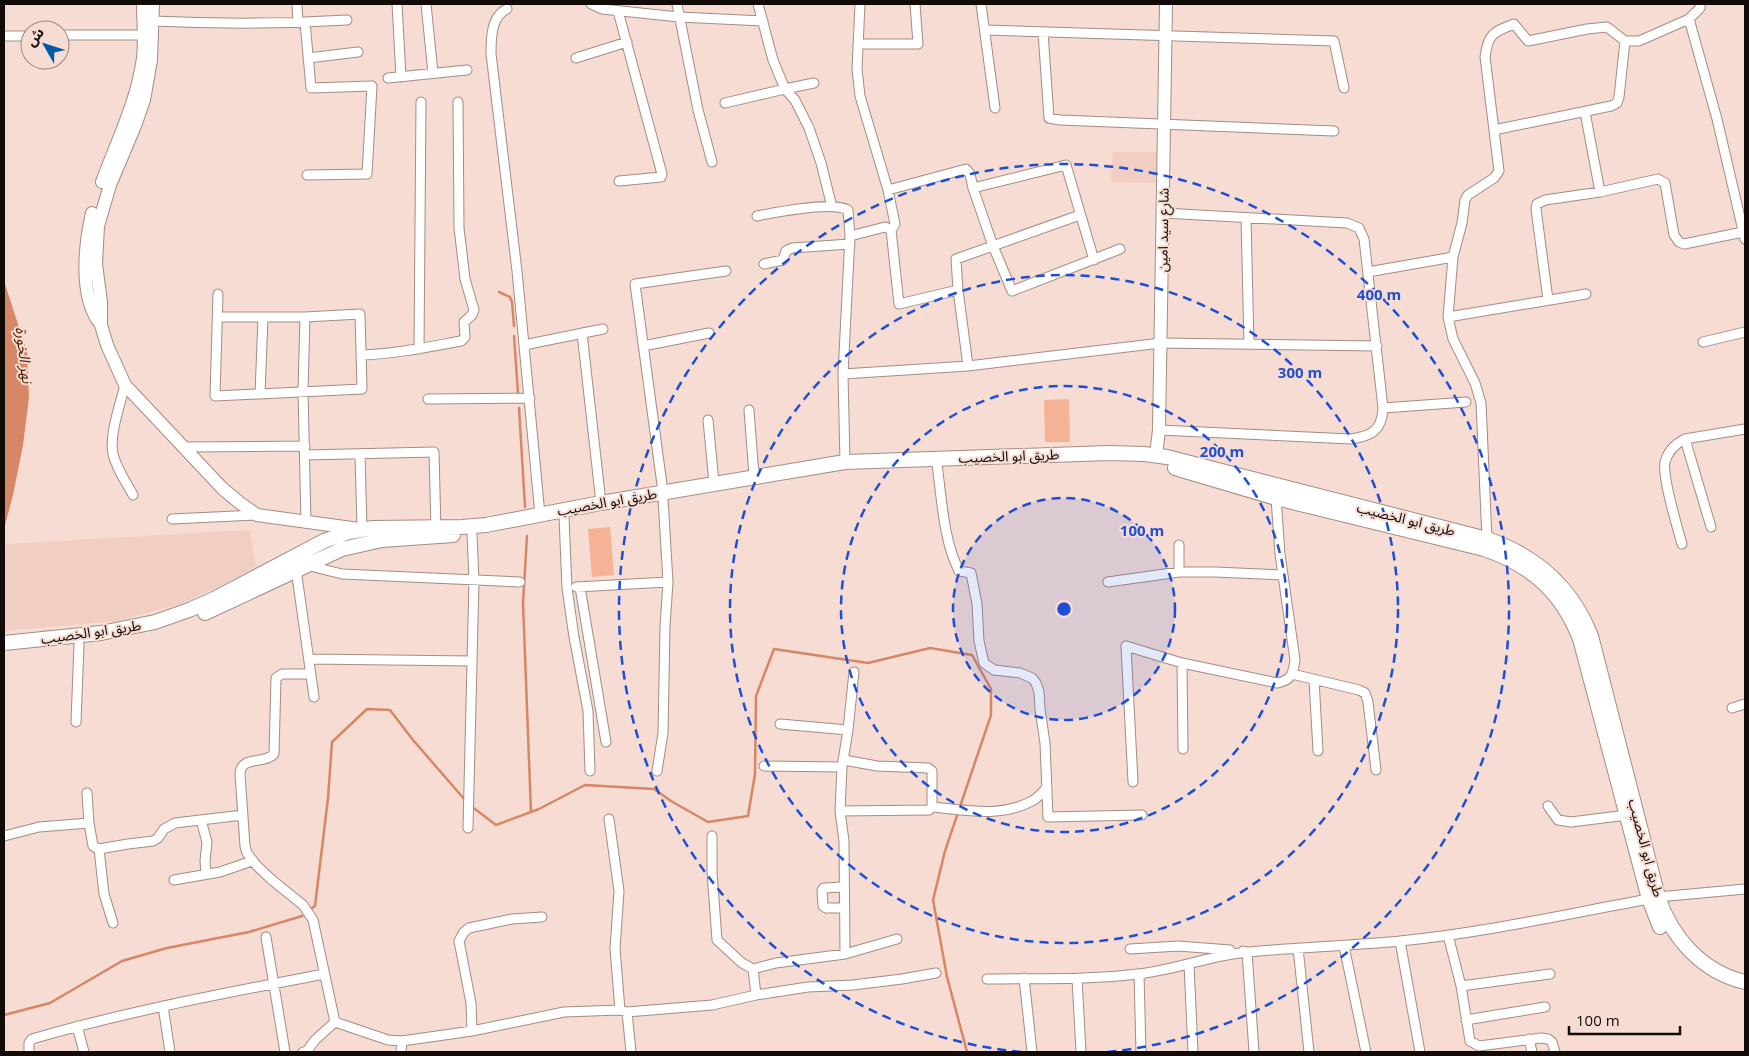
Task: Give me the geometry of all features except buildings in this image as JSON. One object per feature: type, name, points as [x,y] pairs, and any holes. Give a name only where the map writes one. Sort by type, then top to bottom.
[{"type":"main road","name":"طريق ابو الخصيب","points":[[4,652],[79,644],[157,630],[335,551],[368,542],[478,526],[601,502],[663,496],[836,469],[1109,453],[1156,455],[1497,554],[1522,566],[1544,582],[1569,614],[1580,639],[1627,815],[1654,898],[1680,940],[1694,955],[1717,971],[1745,982]]},
{"type":"main road","name":"طريق ابو الخصيب","points":[[4,643],[101,633],[137,627],[217,603],[324,541],[362,529],[472,534],[564,517],[714,483],[845,462],[1122,461],[1171,467],[1276,498],[1332,506],[1487,540],[1515,550],[1540,566],[1562,586],[1571,597],[1586,623],[1596,651],[1654,898],[1658,923],[1664,934],[1690,963],[1711,978],[1745,991]]},
{"type":"street","points":[[101,325],[95,316],[87,287],[86,255],[90,224],[97,193],[134,98],[143,56],[143,4]]},
{"type":"street","points":[[152,4],[150,67],[144,100],[110,185],[98,226],[96,264],[101,325],[107,345],[125,385],[223,489],[258,515]]},
{"type":"street","points":[[297,4],[308,58],[311,88],[372,86],[367,174],[306,175]]},
{"type":"street","points":[[397,4],[401,76]]},
{"type":"street","points":[[426,4],[433,73]]},
{"type":"street","points":[[591,4],[602,9],[618,11],[679,17],[763,21]]},
{"type":"street","points":[[677,4],[698,110],[712,162]]},
{"type":"street","points":[[758,4],[773,60],[784,89],[795,100],[809,128],[821,163],[832,207]]},
{"type":"street","points":[[860,4],[858,44],[860,96],[888,190],[895,224],[890,230],[899,304],[958,290]]},
{"type":"street","points":[[858,44],[918,44],[915,4]]},
{"type":"street","points":[[981,4],[995,108]]},
{"type":"street","name":"شارع سيد امين","points":[[1156,455],[1159,430],[1161,344],[1166,4]]},
{"type":"street","points":[[1487,540],[1482,410],[1479,394],[1453,340],[1448,317],[1453,257],[1462,224],[1465,200],[1468,195],[1494,178],[1499,171],[1485,57],[1487,42],[1495,31],[1514,24],[1528,41],[1586,28],[1607,27],[1625,40],[1640,41],[1689,18],[1700,8],[1700,4]]},
{"type":"street","points":[[507,9],[499,15],[496,22],[492,37],[491,54],[530,398],[540,515]]},
{"type":"street","points":[[618,11],[662,174],[661,177],[619,181]]},
{"type":"street","points":[[1548,300],[1536,209],[1537,204],[1545,200],[1600,192],[1658,179],[1665,183],[1674,235],[1679,242],[1684,244],[1744,235],[1717,119],[1689,18]]},
{"type":"street","points":[[152,21],[301,23],[347,20]]},
{"type":"street","points":[[985,30],[1334,41],[1344,88]]},
{"type":"street","points":[[1043,32],[1049,118],[1164,125],[1334,131]]},
{"type":"street","points":[[70,36],[143,35]]},
{"type":"street","points":[[4,36],[20,36]]},
{"type":"street","points":[[1494,130],[1585,112],[1616,103],[1619,97],[1625,40]]},
{"type":"street","points":[[576,58],[627,42]]},
{"type":"street","points":[[308,58],[358,52]]},
{"type":"street","points":[[388,78],[467,70]]},
{"type":"street","points":[[725,103],[814,84]]},
{"type":"street","points":[[419,349],[421,102]]},
{"type":"street","points":[[361,355],[387,354],[419,349],[463,340],[466,335],[464,322],[472,315],[474,310],[465,279],[459,228],[458,102]]},
{"type":"street","points":[[1585,112],[1600,192]]},
{"type":"street","points":[[973,188],[1066,165],[1094,260]]},
{"type":"street","points":[[888,190],[966,169],[970,174],[993,246],[1012,291],[1120,249]]},
{"type":"street","points":[[757,216],[804,208],[842,207],[848,210],[850,240],[843,374],[845,462]]},
{"type":"street","points":[[1159,430],[1351,439],[1367,436],[1373,432],[1381,421],[1383,408],[1362,233],[1353,224],[1163,213]]},
{"type":"street","points":[[968,366],[956,259],[1080,215]]},
{"type":"street","points":[[1246,218],[1249,344]]},
{"type":"street","points":[[764,264],[783,260],[786,251],[792,248],[850,240],[885,227],[890,230]]},
{"type":"street","points":[[1368,272],[1453,257]]},
{"type":"street","points":[[657,771],[664,733],[665,626],[668,582],[663,496],[635,284],[726,271]]},
{"type":"street","points":[[218,294],[215,396],[362,389],[360,314],[306,317],[218,317]]},
{"type":"street","points":[[1448,317],[1586,294]]},
{"type":"street","points":[[260,394],[263,317]]},
{"type":"street","points":[[306,317],[303,391],[306,523]]},
{"type":"street","points":[[524,345],[603,329]]},
{"type":"street","points":[[1702,342],[1745,332]]},
{"type":"street","points":[[582,333],[601,502]]},
{"type":"street","points":[[643,346],[709,333]]},
{"type":"street","points":[[843,374],[968,366],[1161,344],[1377,346]]},
{"type":"street","points":[[125,385],[113,435],[112,448],[115,460],[133,495]]},
{"type":"street","points":[[428,400],[530,398]]},
{"type":"street","points":[[1383,408],[1466,402]]},
{"type":"street","points":[[749,410],[754,476]]},
{"type":"street","points":[[708,420],[714,483]]},
{"type":"street","points":[[1682,544],[1665,468],[1665,462],[1670,450],[1685,439],[1745,429]]},
{"type":"street","points":[[1685,439],[1711,527]]},
{"type":"street","points":[[185,447],[305,450],[360,454],[434,452],[436,531]]},
{"type":"street","points":[[172,519],[258,515],[306,523],[362,529],[360,454]]},
{"type":"street","points":[[937,464],[948,540],[954,562],[959,571],[971,572],[975,587],[978,604],[979,641],[984,663],[994,670],[1020,673],[1032,678],[1039,692],[1045,743],[1048,817],[1142,815]]},
{"type":"street","points":[[1134,782],[1126,646],[1182,663],[1277,683],[1284,681],[1292,674],[1295,660],[1280,554],[1276,498]]},
{"type":"street","points":[[564,517],[567,588],[588,711],[590,771]]},
{"type":"street","points":[[468,828],[474,580],[472,534]]},
{"type":"street","points":[[1179,545],[1179,572]]},
{"type":"street","points":[[314,697],[300,567],[342,574],[520,582]]},
{"type":"street","points":[[1108,582],[1179,572],[1283,575]]},
{"type":"street","points":[[567,588],[668,582]]},
{"type":"street","points":[[580,587],[606,742]]},
{"type":"street","points":[[76,722],[79,644]]},
{"type":"street","points":[[309,658],[472,661]]},
{"type":"street","points":[[1182,663],[1183,749]]},
{"type":"street","points":[[845,954],[844,841],[840,811],[843,764],[854,672]]},
{"type":"street","points":[[311,674],[282,674],[276,678],[274,751],[269,758],[248,762],[240,768],[245,846],[252,861],[296,899],[313,920],[335,1022]]},
{"type":"street","points":[[1292,674],[1359,690],[1367,696],[1376,770]]},
{"type":"street","points":[[1314,680],[1318,751]]},
{"type":"street","points":[[1732,708],[1745,704]]},
{"type":"street","points":[[780,724],[848,730]]},
{"type":"street","points":[[764,766],[843,764],[928,768],[932,771],[932,806],[929,810],[840,811]]},
{"type":"street","points":[[932,806],[995,812],[1010,810],[1034,800],[1047,788]]},
{"type":"street","points":[[87,793],[93,846],[99,849],[153,842],[167,826],[175,823],[243,815]]},
{"type":"street","points":[[1548,806],[1558,820],[1571,822],[1627,815]]},
{"type":"street","points":[[609,819],[619,891],[615,949],[631,1052]]},
{"type":"street","points":[[200,820],[207,842],[206,874]]},
{"type":"street","points":[[4,836],[39,827],[89,823]]},
{"type":"street","points":[[712,836],[712,872],[718,940],[721,945],[742,963],[754,969],[776,963],[845,954],[897,939]]},
{"type":"street","points":[[99,849],[104,894],[113,923]]},
{"type":"street","points":[[174,880],[220,872],[252,861]]},
{"type":"street","points":[[843,887],[824,888],[822,890],[823,906],[826,908],[844,908]]},
{"type":"street","points":[[987,979],[1077,978],[1139,974],[1218,956],[1247,952],[1400,941],[1448,935],[1654,898],[1745,890]]},
{"type":"street","points":[[472,1031],[471,1003],[459,941],[461,936],[469,928],[512,919],[542,917]]},
{"type":"street","points":[[1448,935],[1461,986],[1470,1040],[1479,1046],[1495,1048],[1530,1039],[1548,1038],[1552,1042],[1555,1052]]},
{"type":"street","points":[[266,937],[284,1052]]},
{"type":"street","points":[[1400,941],[1420,1052]]},
{"type":"street","points":[[1130,949],[1178,946],[1247,952]]},
{"type":"street","points":[[1344,946],[1366,1052]]},
{"type":"street","points":[[1298,948],[1309,1052]]},
{"type":"street","points":[[1247,952],[1254,1052]]},
{"type":"street","points":[[1188,964],[1192,1052]]},
{"type":"street","points":[[754,969],[756,995]]},
{"type":"street","points":[[335,1022],[388,1040],[402,1041],[472,1031],[564,1012],[624,1011],[712,1005],[756,995],[808,987],[853,985],[936,973]]},
{"type":"street","points":[[29,1052],[29,1043],[32,1039],[77,1026],[163,1006],[324,974]]},
{"type":"street","points":[[1139,974],[1141,1052]]},
{"type":"street","points":[[1461,986],[1550,974]]},
{"type":"street","points":[[1024,978],[1032,1052]]},
{"type":"street","points":[[1077,978],[1082,1052]]},
{"type":"street","points":[[163,1006],[170,1052]]},
{"type":"street","points":[[1466,1020],[1545,1006]]},
{"type":"street","points":[[305,1052],[335,1022]]},
{"type":"street","points":[[77,1026],[84,1052]]},
{"type":"street","points":[[1530,1039],[1532,1052]]},
{"type":"street","points":[[401,1052],[402,1041]]},
{"type":"shaded area","points":[[1113,152],[1158,152],[1157,183],[1111,182]]},
{"type":"shaded area","points":[[1069,399],[1070,442],[1045,442],[1044,400]]},
{"type":"shaded area","points":[[610,527],[614,575],[592,577],[588,529]]},
{"type":"shaded area","points":[[250,530],[256,566],[226,583],[180,604],[117,621],[4,631],[4,548],[6,544]]},
{"type":"water","name":"نهر الخورة","points":[[4,281],[27,352],[29,398],[23,445],[4,529],[5,399]]},
{"type":"waterway","points":[[499,292],[510,297],[514,326]]},
{"type":"waterway","points":[[514,336],[518,393]]},
{"type":"waterway","points":[[519,408],[525,507]]},
{"type":"waterway","points":[[527,536],[523,603],[531,812]]},
{"type":"waterway","points":[[471,806],[496,825],[539,809],[585,785],[654,789],[708,822],[748,816],[755,774],[756,696],[774,649],[868,663],[930,648],[972,655],[991,689],[991,715],[945,851],[933,900],[947,977],[967,1052]]},
{"type":"waterway","points":[[312,908],[315,906],[328,798],[332,742],[367,709],[390,710],[413,740],[465,800]]},
{"type":"waterway","points":[[4,1015],[50,1003],[122,961],[167,948],[249,932],[302,916]]}]
